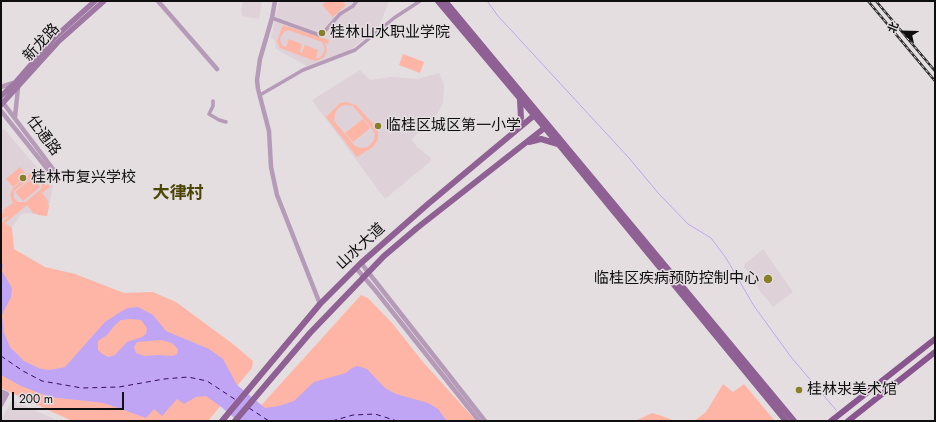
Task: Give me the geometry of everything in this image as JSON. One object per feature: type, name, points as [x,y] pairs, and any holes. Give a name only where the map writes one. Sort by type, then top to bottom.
[{"type":"highway","points":[[831,421],[935,339]]},
{"type":"highway","points":[[848,421],[935,352]]},
{"type":"main road","name":"新龙路","points":[[2,103],[55,37],[95,1]]},
{"type":"main road","name":"新龙路","points":[[1,96],[17,85],[59,41],[104,1]]},
{"type":"main road","points":[[438,1],[520,99],[536,114]]},
{"type":"main road","points":[[445,1],[536,114],[792,421]]},
{"type":"main road","points":[[515,130],[521,118],[522,105],[520,99]]},
{"type":"main road","name":"山水大道","points":[[223,420],[320,304],[358,266],[428,204],[536,114]]},
{"type":"main road","points":[[547,126],[559,145],[792,421]]},
{"type":"main road","name":"山水大道","points":[[235,421],[310,333],[384,256],[417,228],[547,126]]},
{"type":"main road","points":[[526,143],[541,139],[559,145]]},
{"type":"street","points":[[158,1],[217,70]]},
{"type":"street","points":[[274,1],[272,18],[260,59],[258,80],[260,95],[269,131],[271,167],[277,196],[320,304]]},
{"type":"street","points":[[272,18],[319,35],[324,32],[340,14],[353,6],[357,1]]},
{"type":"street","points":[[260,95],[303,70],[355,50],[394,18],[420,1]]},
{"type":"street","points":[[1,87],[17,85],[14,117]]},
{"type":"street","points":[[213,101],[214,106],[209,114],[226,122]]},
{"type":"street","name":"仕通路","points":[[1,111],[53,176],[56,173],[2,103]]},
{"type":"street","points":[[1,120],[10,122]]},
{"type":"street","points":[[358,266],[485,421]]},
{"type":"street","points":[[366,275],[479,421]]},
{"type":"street","points":[[1,396],[3,392],[7,394],[1,405]]},
{"type":"shaded area","points":[[243,1],[262,1],[259,19],[242,16],[241,12]]},
{"type":"shaded area","name":"桂林山水职业学院","points":[[279,1],[389,1],[379,27],[349,51],[307,66],[276,49],[275,40],[271,38]]},
{"type":"shaded area","points":[[327,1],[342,1],[346,5],[333,17],[322,5]]},
{"type":"shaded area","points":[[283,25],[329,40],[328,44],[325,43],[327,50],[324,57],[315,61],[280,48],[277,41]],"holes":[[[288,30],[322,42],[325,49],[323,54],[319,58],[316,58],[318,50],[305,45],[302,53],[300,52],[302,44],[289,39],[286,47],[283,46],[280,38],[284,32]]]},
{"type":"shaded area","points":[[403,54],[424,62],[420,73],[399,65]]},
{"type":"shaded area","name":"临桂区城区第一小学","points":[[360,70],[370,80],[392,77],[417,79],[439,73],[444,84],[443,103],[438,113],[412,139],[417,147],[431,158],[431,161],[385,199],[312,100]]},
{"type":"shaded area","points":[[346,102],[356,105],[376,127],[378,132],[378,139],[373,147],[357,157],[326,117],[340,103]],"holes":[[[341,106],[353,106],[375,134],[374,140],[368,147],[361,148],[355,146],[334,121],[335,114]]]},
{"type":"shaded area","points":[[363,119],[370,128],[353,142],[345,133]]},
{"type":"shaded area","name":"桂林市复兴学校","points":[[1,129],[4,129],[53,186],[47,216],[29,213],[21,214],[12,228],[1,221]]},
{"type":"shaded area","points":[[20,167],[27,175],[13,187],[6,179]]},
{"type":"shaded area","points":[[30,174],[41,176],[44,179],[45,186],[48,184],[50,187],[42,193],[49,202],[47,203],[49,206],[47,216],[38,215],[36,213],[34,214],[27,205],[5,223],[12,228],[14,249],[45,267],[75,274],[124,293],[153,292],[176,302],[233,344],[253,361],[252,368],[208,421],[72,421],[1,388],[1,221],[4,223],[3,221],[8,217],[7,216],[1,220],[1,214],[4,212],[3,210],[13,203],[10,195],[13,188]],"holes":[[[33,177],[37,177],[41,181],[41,189],[26,202],[18,202],[14,198],[14,191]]]},
{"type":"shaded area","points":[[33,178],[40,187],[23,201],[15,192]]},
{"type":"shaded area","name":"临桂区疾病预防控制中心","points":[[763,249],[793,292],[773,307],[744,267],[745,264]]},
{"type":"shaded area","points":[[1,260],[3,265],[2,271],[12,288],[11,297],[2,315],[4,333],[10,347],[24,361],[41,369],[50,370],[65,367],[105,322],[128,308],[138,307],[153,315],[166,331],[209,349],[223,359],[237,385],[265,408],[279,406],[294,401],[314,382],[346,373],[357,366],[367,369],[385,388],[396,394],[428,403],[438,409],[447,421],[238,421],[206,396],[196,397],[184,404],[177,399],[162,416],[154,409],[146,418],[104,403],[50,397],[21,386],[1,375]],"holes":[[[121,320],[141,320],[147,328],[146,334],[142,337],[127,342],[115,355],[109,357],[102,354],[98,350],[98,341],[107,335]],[[161,340],[172,343],[178,349],[177,354],[173,356],[145,356],[136,353],[134,347],[137,342]]]},
{"type":"shaded area","points":[[361,295],[368,298],[392,323],[423,362],[476,421],[247,421]]},
{"type":"shaded area","points":[[723,384],[733,392],[744,384],[775,421],[694,421],[706,412]]},
{"type":"shaded area","points":[[12,400],[54,419],[55,421],[1,421]]},
{"type":"shaded area","points":[[652,413],[662,416],[675,421],[635,421]]},
{"type":"waterway","points":[[487,1],[498,16],[629,158],[659,194],[688,224],[711,238],[726,258],[754,306],[791,357],[836,410]]},
{"type":"ferry route","points":[[1,356],[23,371],[42,381],[82,388],[119,387],[164,379],[188,377],[207,381],[236,400]]},
{"type":"ferry route","points":[[249,408],[269,421]]},
{"type":"ferry route","points":[[332,421],[353,415],[375,414],[397,421]]},
{"type":"railway","points":[[868,1],[935,81]]},
{"type":"railway","points":[[876,1],[935,71]]},
{"type":"place","name":"桂林山水职业学院","points":[[322,33]]},
{"type":"place","name":"临桂区城区第一小学","points":[[378,126]]},
{"type":"place","name":"桂林市复兴学校","points":[[23,178]]},
{"type":"place","name":"临桂区疾病预防控制中心","points":[[768,279]]},
{"type":"place","name":"桂林汖美术馆","points":[[799,390]]},
{"type":"district","name":"大律村","points":[[178,194]]}]
